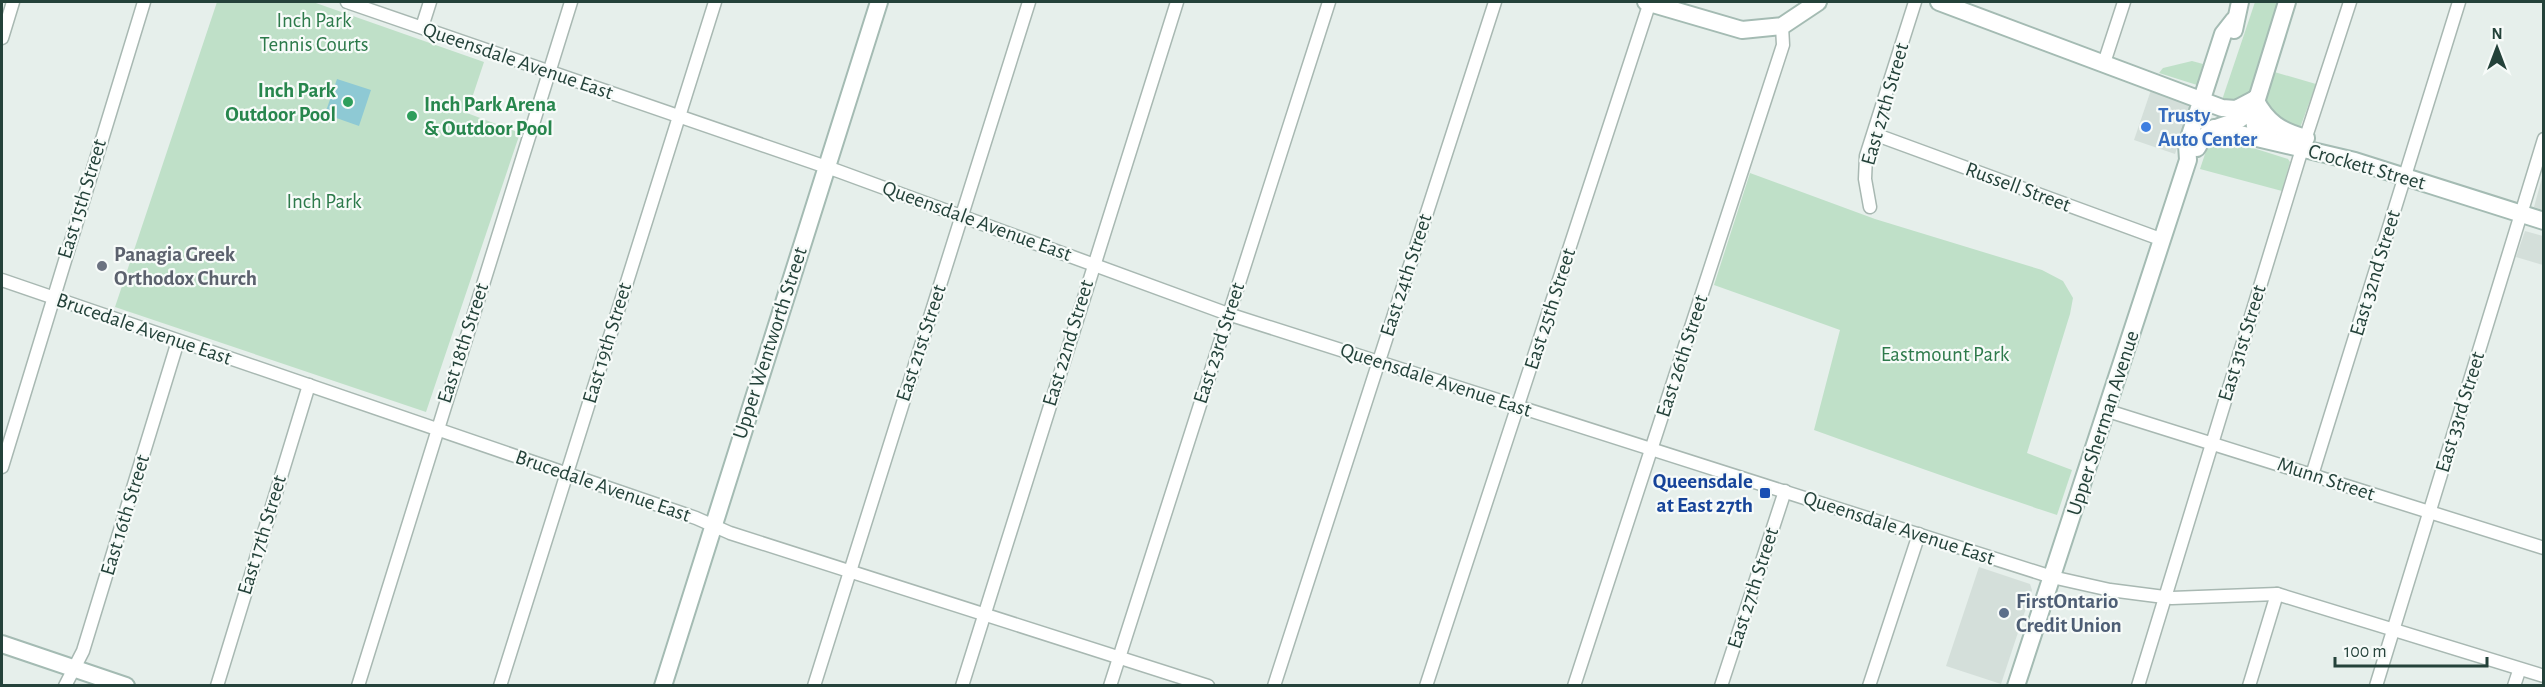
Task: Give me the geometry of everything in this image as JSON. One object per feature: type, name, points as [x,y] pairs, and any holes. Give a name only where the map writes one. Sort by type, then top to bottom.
[{"type":"main road","name":"Upper Wentworth Street","points":[[663,686],[879,2]]},
{"type":"main road","points":[[1649,2],[1742,30],[1782,26],[1814,3]]},
{"type":"main road","points":[[1939,2],[2207,102],[2236,109],[2255,99]]},
{"type":"main road","name":"Upper Sherman Avenue","points":[[2016,686],[2193,154],[2223,34],[2234,20],[2240,2]]},
{"type":"main road","points":[[2282,145],[2266,137],[2255,126],[2253,112],[2255,99],[2287,2]]},
{"type":"main road","points":[[2193,154],[2203,137],[2214,128],[2245,117],[2255,99]]},
{"type":"main road","points":[[2255,99],[2261,112],[2273,124],[2304,144]]},
{"type":"main road","name":"Crockett Street","points":[[2214,128],[2282,145],[2304,144],[2544,221]]},
{"type":"main road","points":[[2,644],[126,686]]},
{"type":"street","points":[[2,38],[13,2]]},
{"type":"street","name":"East 15th Street","points":[[2,466],[51,297],[144,2]]},
{"type":"street","name":"Queensdale Avenue East","points":[[347,2],[826,167],[1228,314],[2052,577],[2110,590],[2164,597],[2277,594],[2519,671],[2544,676]]},
{"type":"street","points":[[422,27],[430,2]]},
{"type":"street","name":"East 18th Street","points":[[358,686],[436,428],[571,2]]},
{"type":"street","name":"East 19th Street","points":[[500,686],[715,2]]},
{"type":"street","name":"East 21st Street","points":[[814,686],[1029,2]]},
{"type":"street","name":"East 22nd Street","points":[[962,686],[1093,263],[1177,2]]},
{"type":"street","name":"East 23rd Street","points":[[1110,686],[1329,2]]},
{"type":"street","name":"East 24th Street","points":[[1274,686],[1495,2]]},
{"type":"street","name":"East 25th Street","points":[[1426,686],[1649,2]]},
{"type":"street","name":"East 27th Street","points":[[1870,207],[1864,167],[1915,2]]},
{"type":"street","points":[[2104,63],[2124,2]]},
{"type":"street","name":"East 31st Street","points":[[2138,686],[2211,443],[2350,2]]},
{"type":"street","name":"East 32nd Street","points":[[2312,475],[2459,2]]},
{"type":"street","name":"East 26th Street","points":[[1574,686],[1783,45],[1782,26]]},
{"type":"street","name":"Russell Street","points":[[1874,134],[2163,240]]},
{"type":"street","name":"East 33rd Street","points":[[2376,686],[2544,139]]},
{"type":"street","name":"Brucedale Avenue East","points":[[2,280],[713,525],[1208,686]]},
{"type":"street","name":"East 16th Street","points":[[64,686],[76,668],[178,341]]},
{"type":"street","name":"East 17th Street","points":[[216,686],[309,385]]},
{"type":"street","name":"Munn Street","points":[[2108,411],[2544,548]]},
{"type":"street","name":"East 27th Street","points":[[1721,686],[1785,491]]},
{"type":"street","points":[[1869,686],[1918,534]]},
{"type":"street","points":[[2249,686],[2277,594]]},
{"type":"street","points":[[2514,686],[2519,671]]},
{"type":"shaded area","points":[[2151,90],[2187,103],[2190,109],[2175,154],[2134,140]]},
{"type":"shaded area","points":[[2543,174],[2544,210],[2534,207]]},
{"type":"shaded area","points":[[2525,231],[2543,236],[2543,265],[2516,257]]},
{"type":"shaded area","points":[[1979,567],[2030,584],[2032,590],[2001,684],[1946,666]]},
{"type":"green space","name":"Inch Park","points":[[217,2],[313,2],[484,62],[467,113],[520,133],[426,412],[115,307]]},
{"type":"green space","points":[[2255,2],[2278,2],[2249,93],[2233,103],[2222,100]]},
{"type":"green space","points":[[2192,61],[2203,64],[2197,85],[2159,73],[2163,68]]},
{"type":"green space","points":[[2271,71],[2316,84],[2300,128],[2278,124],[2264,100]]},
{"type":"green space","points":[[2215,136],[2288,159],[2290,162],[2282,191],[2200,169],[2210,139]]},
{"type":"green space","name":"Eastmount Park","points":[[1750,173],[1875,219],[2042,270],[2063,281],[2073,298],[2070,314],[2027,453],[2072,470],[2057,515],[1814,430],[1840,330],[1714,285]]},
{"type":"water","name":"Inch Park Outdoor Pool","points":[[337,79],[371,90],[359,126],[325,114]]},
{"type":"place","name":"Inch Park Outdoor Pool","points":[[348,102]]},
{"type":"place","name":"Inch Park Arena & Outdoor Pool","points":[[412,116]]},
{"type":"place","name":"Trusty Auto Center","points":[[2146,127]]},
{"type":"place","name":"Panagia Greek Orthodox Church","points":[[102,266]]},
{"type":"place","name":"Queensdale at East 27th","points":[[1765,493]]},
{"type":"place","name":"FirstOntario Credit Union","points":[[2004,613]]},
{"type":"park label","name":"Inch Park Tennis Courts","points":[[314,32]]}]
